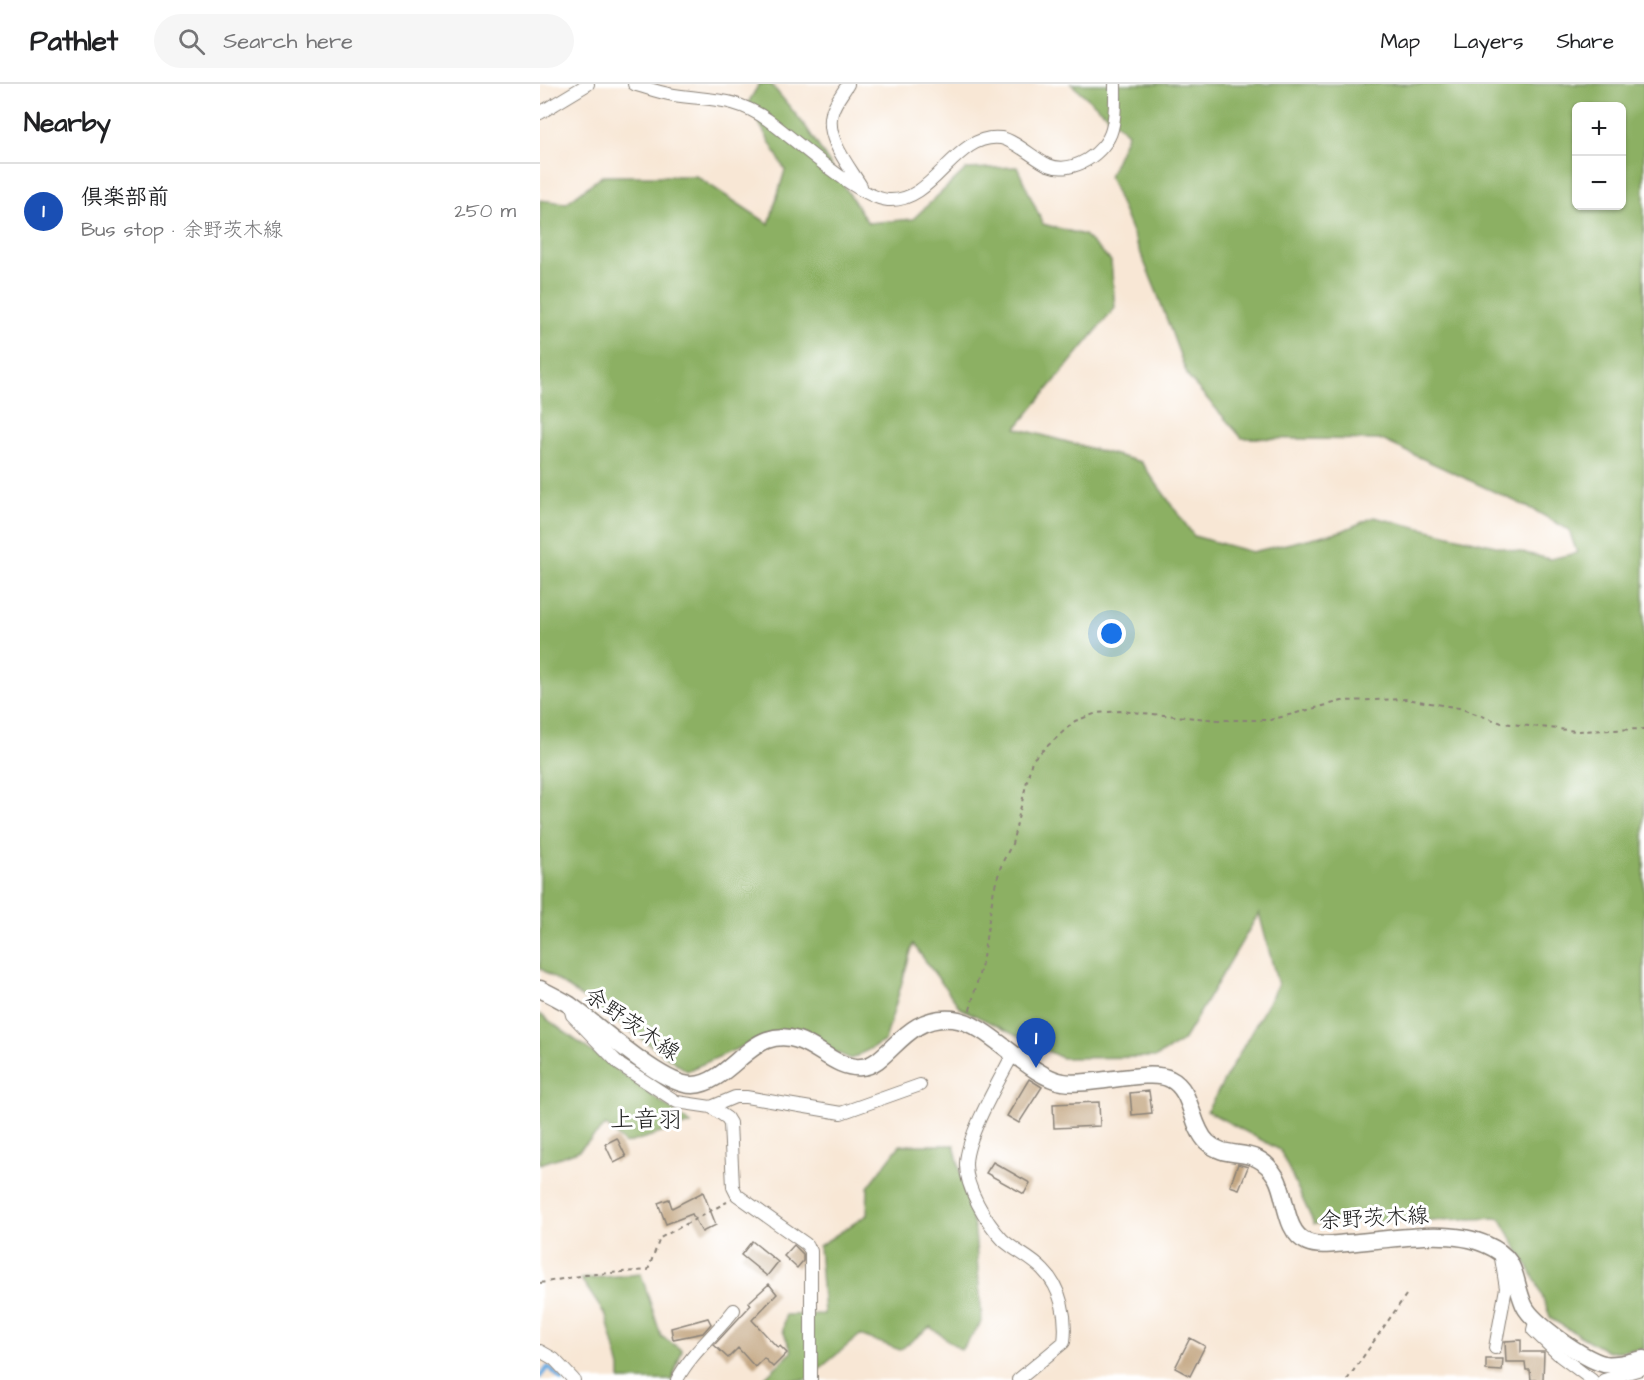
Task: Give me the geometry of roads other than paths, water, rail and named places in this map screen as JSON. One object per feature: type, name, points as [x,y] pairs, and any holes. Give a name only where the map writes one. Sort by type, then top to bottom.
[{"type":"main road","name":"余野茨木線","points":[[540,989],[570,1005],[630,1053],[677,1082],[693,1085],[708,1081],[764,1041],[782,1036],[795,1038],[847,1065],[861,1067],[872,1064],[918,1024],[938,1018],[968,1022],[1058,1082],[1079,1084],[1157,1076],[1171,1079],[1182,1089],[1197,1128],[1208,1142],[1221,1149],[1258,1157],[1267,1163],[1279,1181],[1296,1233],[1308,1243],[1328,1245],[1446,1236],[1485,1244],[1503,1253]]},
{"type":"main road","points":[[1503,1253],[1510,1260],[1524,1305],[1535,1322],[1603,1364],[1644,1359]]},
{"type":"street","points":[[540,113],[588,84]]},
{"type":"street","points":[[634,84],[676,95],[733,101],[767,119],[793,141],[865,192],[888,200],[907,197],[927,184],[969,147],[1001,138],[1049,165],[1079,165],[1105,146],[1112,131],[1115,84]]},
{"type":"street","points":[[848,84],[832,111],[833,139],[865,192]]},
{"type":"street","points":[[570,1005],[572,1015],[620,1065],[677,1102],[711,1107],[727,1118],[730,1123],[733,1187],[737,1195],[806,1244],[811,1251],[811,1380]]},
{"type":"street","points":[[1013,1054],[975,1133],[966,1160],[967,1179],[974,1197],[1003,1239],[1044,1271],[1059,1296],[1066,1321],[1064,1342],[1018,1380]]},
{"type":"street","points":[[711,1107],[735,1097],[746,1097],[841,1113],[920,1085]]},
{"type":"street","points":[[1495,1348],[1506,1288],[1500,1260],[1503,1253]]},
{"type":"street","points":[[677,1380],[698,1348],[715,1335],[734,1310]]},
{"type":"street","points":[[1535,1322],[1533,1330],[1560,1356],[1592,1380]]},
{"type":"street","points":[[540,1351],[554,1359],[574,1380]]},
{"type":"street","points":[[1604,1380],[1644,1368]]},
{"type":"waterway","points":[[540,1377],[548,1367],[562,1380]]},
{"type":"place","name":"倶楽部前","points":[[1036,1068]]},
{"type":"district","name":"上音羽","points":[[646,1119]]}]
